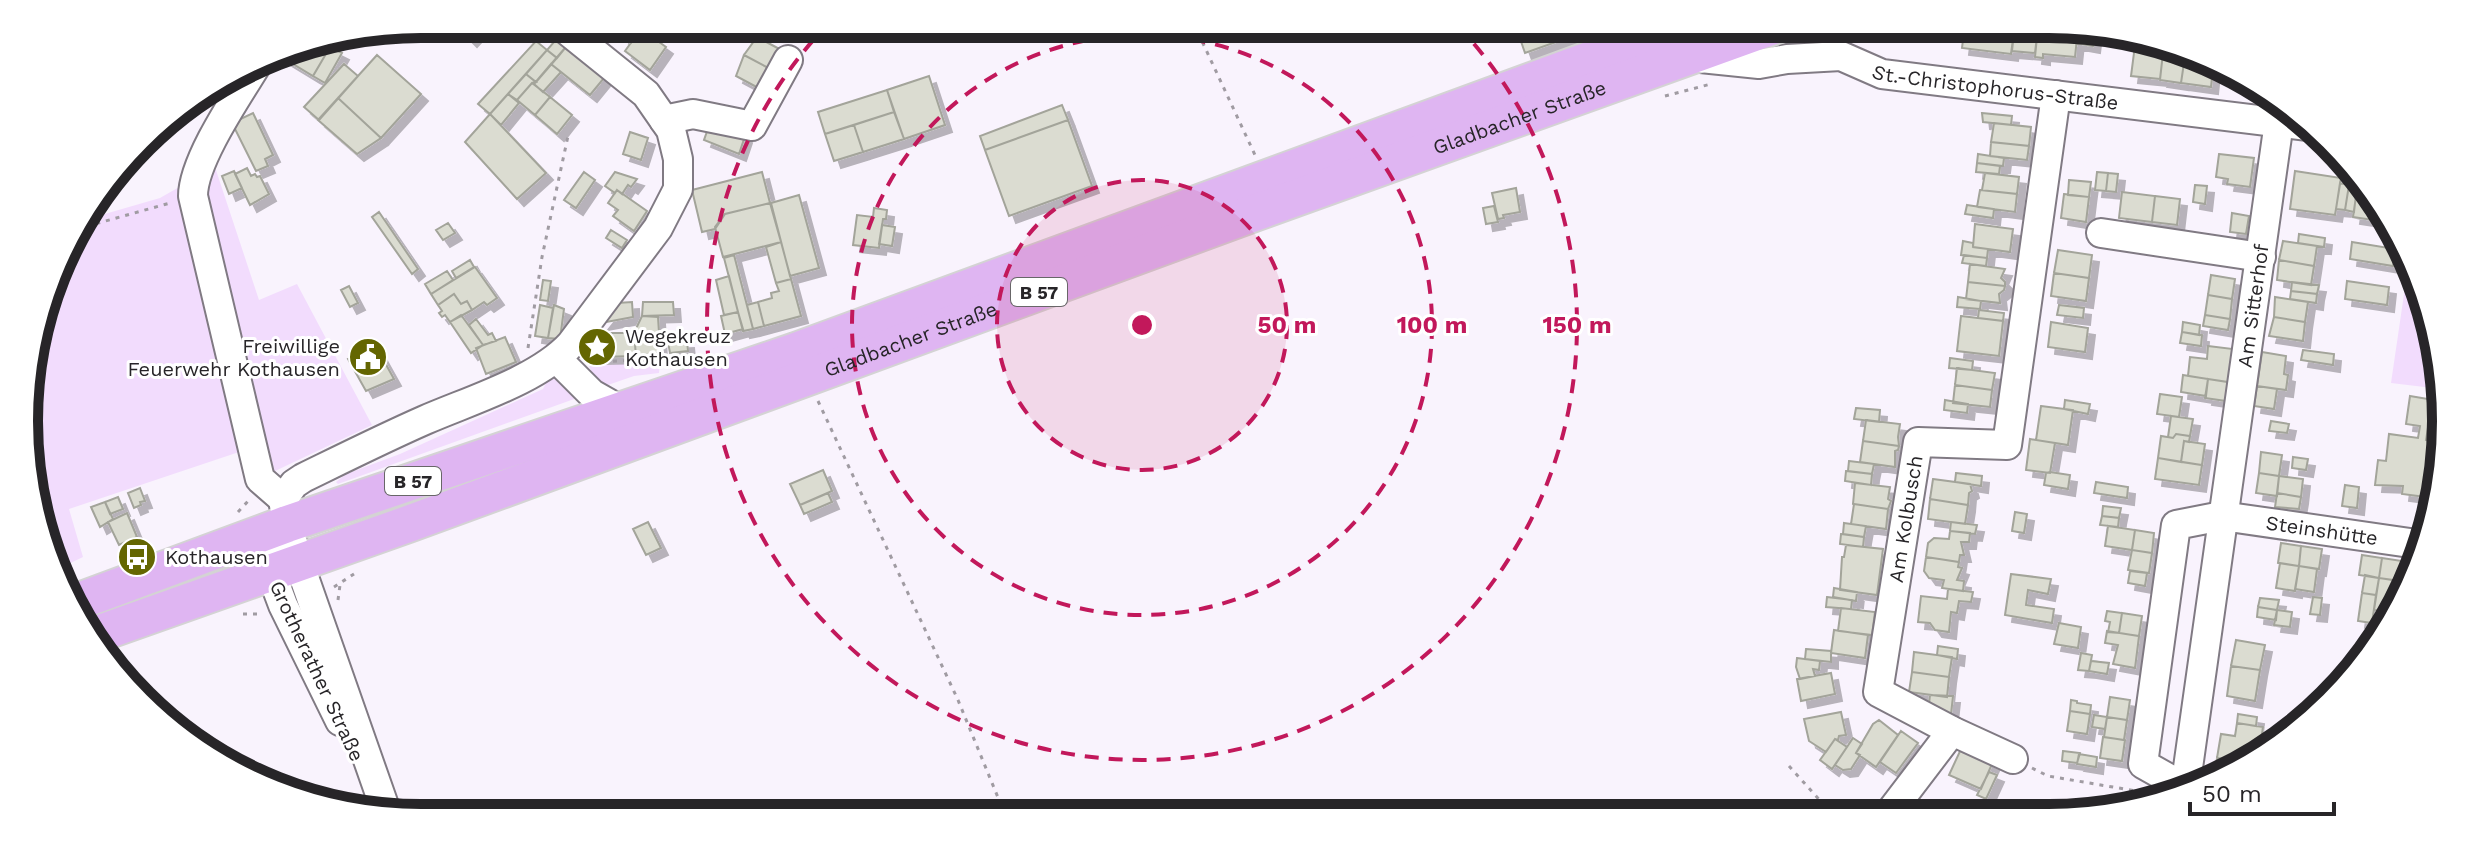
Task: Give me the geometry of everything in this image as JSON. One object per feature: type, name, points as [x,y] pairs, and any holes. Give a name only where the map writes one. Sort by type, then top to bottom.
[{"type":"main road","name":"Gladbacher Straße","points":[[82,599],[278,502],[622,411],[1687,40]]},
{"type":"main road","name":"Gladbacher Straße","points":[[102,632],[285,568],[1687,40]]},
{"type":"street","points":[[249,79],[204,155],[194,179],[193,196],[260,479],[278,502],[303,478],[557,359],[658,228],[678,189],[678,159],[671,130],[646,94],[576,38]]},
{"type":"street","name":"St.-Christophorus-Straße","points":[[1687,40],[1759,64],[1841,56],[1882,74],[2056,95],[2272,110]]},
{"type":"street","points":[[664,120],[693,114],[752,126],[788,60]]},
{"type":"street","name":"Am Kolbusch","points":[[2013,759],[1878,692],[1918,442],[2007,445],[2056,95]]},
{"type":"street","name":"Am Sitterhof","points":[[2185,779],[2261,257],[2276,113]]},
{"type":"street","points":[[2101,233],[2261,257]]},
{"type":"street","points":[[557,359],[592,394],[622,411]]},
{"type":"street","name":"Grotherather Straße","points":[[278,502],[285,568],[381,802]]},
{"type":"street","name":"Am Sitterhof","points":[[2175,783],[2143,764],[2176,525],[2222,516]]},
{"type":"street","name":"Steinshütte","points":[[2222,516],[2412,543]]},
{"type":"street","points":[[1896,804],[1952,731]]},
{"type":"path","points":[[1200,38],[1257,160]]},
{"type":"path","points":[[525,376],[529,331],[542,257],[568,136]]},
{"type":"path","points":[[92,225],[193,196]]},
{"type":"path","points":[[815,395],[958,700],[1001,804]]},
{"type":"path","points":[[233,517],[278,502]]},
{"type":"path","points":[[340,585],[352,575]]},
{"type":"path","points":[[2013,759],[2048,776],[2144,792]]},
{"type":"path","points":[[1789,766],[1823,804]]},
{"type":"shaded area","points":[[211,155],[259,300],[297,284],[372,425],[252,482],[245,450],[69,509],[83,557],[66,565],[45,496],[38,421],[45,346],[58,298],[77,252],[98,216],[160,198],[181,186]]},
{"type":"shaded area","points":[[2406,282],[2425,346],[2430,388],[2391,383]]},
{"type":"shaded area","points":[[660,362],[659,373],[634,376],[605,386],[597,383],[589,366]]},
{"type":"shaded area","points":[[554,379],[569,386],[577,398],[338,484],[336,482],[346,474],[400,454],[543,389],[547,381]]},
{"type":"building","points":[[557,38],[570,42],[557,58],[547,50]]},
{"type":"building","points":[[634,38],[654,38],[666,47],[650,70],[625,51]]},
{"type":"building","points":[[756,38],[785,52],[774,71],[744,55]]},
{"type":"building","points":[[1520,38],[1567,38],[1525,53]]},
{"type":"building","points":[[1963,38],[2013,38],[2011,54],[1962,48]]},
{"type":"building","points":[[2013,38],[2037,38],[2035,53],[2012,51]]},
{"type":"building","points":[[2037,38],[2077,39],[2075,57],[2043,54],[2043,58],[2035,57]]},
{"type":"building","points":[[2077,39],[2094,41],[2093,46],[2076,43]]},
{"type":"building","points":[[536,41],[547,50],[490,114],[478,104]]},
{"type":"building","points":[[570,42],[609,72],[590,95],[551,64]]},
{"type":"building","points":[[2135,48],[2163,55],[2160,79],[2131,76]]},
{"type":"building","points":[[329,49],[313,76],[289,61]]},
{"type":"building","points":[[329,49],[342,53],[325,83],[313,76]]},
{"type":"building","points":[[547,50],[557,58],[536,82],[526,74]]},
{"type":"building","points":[[377,55],[421,94],[381,138],[338,98]]},
{"type":"building","points":[[744,55],[774,71],[764,91],[736,76]]},
{"type":"building","points":[[2163,55],[2184,63],[2181,83],[2160,80]]},
{"type":"building","points":[[2184,63],[2212,74],[2211,87],[2181,83]]},
{"type":"building","points":[[344,64],[358,76],[319,120],[304,107]]},
{"type":"building","points":[[551,64],[561,72],[543,92],[534,84]]},
{"type":"building","points":[[526,74],[536,82],[517,100],[508,94]]},
{"type":"building","points":[[929,76],[945,125],[904,139],[887,90]]},
{"type":"building","points":[[532,83],[550,97],[535,115],[517,100]]},
{"type":"building","points":[[887,90],[894,112],[825,134],[818,112]]},
{"type":"building","points":[[508,94],[519,103],[501,125],[490,114]]},
{"type":"building","points":[[550,97],[572,115],[557,134],[535,115]]},
{"type":"building","points":[[338,98],[381,138],[357,154],[318,120]]},
{"type":"building","points":[[1062,105],[1068,120],[985,150],[980,136]]},
{"type":"building","points":[[894,112],[904,139],[863,152],[854,125]]},
{"type":"building","points":[[253,113],[273,155],[265,159],[268,166],[256,171],[232,123]]},
{"type":"building","points":[[1982,113],[2012,116],[2011,125],[1983,122]]},
{"type":"building","points":[[490,114],[546,173],[517,199],[465,142]]},
{"type":"building","points":[[1068,120],[1092,186],[1009,216],[985,150]]},
{"type":"building","points":[[710,123],[745,136],[739,154],[704,140]]},
{"type":"building","points":[[1994,123],[2031,127],[2029,146],[1991,142]]},
{"type":"building","points":[[854,125],[863,152],[834,161],[825,134]]},
{"type":"building","points":[[630,132],[648,138],[641,160],[623,154]]},
{"type":"building","points":[[1991,142],[2029,146],[2027,160],[1990,156]]},
{"type":"building","points":[[1978,154],[2004,158],[2003,166],[1977,163]]},
{"type":"building","points":[[2219,154],[2254,158],[2250,187],[2227,184],[2228,179],[2216,177]]},
{"type":"building","points":[[1977,163],[2000,166],[1999,174],[1976,172]]},
{"type":"building","points":[[247,168],[251,176],[260,176],[269,194],[250,205],[235,174]]},
{"type":"building","points":[[234,171],[242,188],[229,194],[222,176]]},
{"type":"building","points":[[2295,171],[2341,178],[2335,215],[2290,209]]},
{"type":"building","points":[[584,172],[595,180],[576,208],[564,200]]},
{"type":"building","points":[[615,172],[637,179],[622,194],[605,186]]},
{"type":"building","points":[[762,172],[770,203],[725,214],[715,229],[702,232],[692,190]]},
{"type":"building","points":[[2097,172],[2108,173],[2106,191],[2095,190]]},
{"type":"building","points":[[1985,173],[2019,177],[2017,194],[1980,190]]},
{"type":"building","points":[[2108,173],[2118,174],[2116,192],[2106,191]]},
{"type":"building","points":[[2069,180],[2091,182],[2089,197],[2068,195]]},
{"type":"building","points":[[2340,183],[2349,185],[2345,210],[2336,209]]},
{"type":"building","points":[[2195,185],[2207,186],[2205,204],[2193,202]]},
{"type":"building","points":[[2351,185],[2356,193],[2354,212],[2345,210]]},
{"type":"building","points":[[1516,188],[1520,212],[1498,219],[1492,193]]},
{"type":"building","points":[[617,190],[647,211],[634,231],[613,216],[618,210],[608,203]]},
{"type":"building","points":[[1980,190],[2017,194],[2015,212],[1977,207]]},
{"type":"building","points":[[2122,192],[2155,196],[2152,222],[2119,218]]},
{"type":"building","points":[[2357,193],[2375,220],[2353,217]]},
{"type":"building","points":[[2064,194],[2089,197],[2086,222],[2061,218]]},
{"type":"building","points":[[799,195],[819,268],[790,276],[771,203]]},
{"type":"building","points":[[2155,196],[2180,199],[2177,225],[2152,222]]},
{"type":"building","points":[[770,203],[781,242],[723,257],[715,227],[725,214]]},
{"type":"building","points":[[1967,205],[1994,209],[1993,218],[1965,214]]},
{"type":"building","points":[[1494,206],[1498,222],[1486,224],[1483,208]]},
{"type":"building","points":[[874,208],[887,210],[879,248],[853,245],[857,215],[873,217]]},
{"type":"building","points":[[379,212],[418,269],[412,274],[372,217]]},
{"type":"building","points":[[2232,213],[2249,216],[2246,234],[2230,232]]},
{"type":"building","points":[[448,223],[455,233],[443,240],[436,230]]},
{"type":"building","points":[[1975,224],[2013,229],[2010,252],[1973,247]]},
{"type":"building","points":[[882,225],[895,227],[892,246],[879,244]]},
{"type":"building","points":[[611,230],[627,240],[622,248],[606,238]]},
{"type":"building","points":[[2299,234],[2325,238],[2324,247],[2298,243]]},
{"type":"building","points":[[1963,241],[1973,243],[1973,247],[1988,249],[1987,258],[1961,255]]},
{"type":"building","points":[[2283,241],[2317,246],[2314,266],[2279,260]]},
{"type":"building","points":[[781,242],[791,279],[776,283],[766,247]]},
{"type":"building","points":[[2352,242],[2391,248],[2394,255],[2393,266],[2350,259]]},
{"type":"building","points":[[2058,250],[2092,255],[2089,278],[2054,273]]},
{"type":"building","points":[[734,255],[753,329],[743,331],[724,258]]},
{"type":"building","points":[[1964,255],[1987,258],[1986,266],[1962,263]]},
{"type":"building","points":[[470,260],[474,267],[456,278],[452,271]]},
{"type":"building","points":[[2279,260],[2314,266],[2311,285],[2277,280]]},
{"type":"building","points":[[1970,264],[2005,269],[2001,278],[2005,286],[1968,282]]},
{"type":"building","points":[[475,267],[497,298],[472,310],[467,301],[461,304],[454,294],[438,305],[431,294]]},
{"type":"building","points":[[447,271],[453,280],[431,294],[425,284]]},
{"type":"building","points":[[2054,273],[2089,278],[2086,301],[2051,296]]},
{"type":"building","points":[[2211,275],[2235,279],[2232,299],[2208,295]]},
{"type":"building","points":[[729,276],[738,312],[724,315],[716,280]]},
{"type":"building","points":[[791,279],[801,316],[764,326],[758,302],[772,298],[771,293],[779,291],[776,283]]},
{"type":"building","points":[[543,280],[551,281],[548,301],[540,300]]},
{"type":"building","points":[[2347,281],[2389,287],[2387,305],[2345,299]]},
{"type":"building","points":[[1968,282],[2005,286],[1999,294],[2000,303],[1966,299]]},
{"type":"building","points":[[2292,282],[2319,285],[2317,294],[2291,291]]},
{"type":"building","points":[[349,286],[358,303],[350,307],[341,290]]},
{"type":"building","points":[[2291,291],[2317,294],[2316,303],[2290,299]]},
{"type":"building","points":[[454,294],[461,304],[467,301],[472,310],[450,322],[439,313],[442,311],[438,305]]},
{"type":"building","points":[[2208,295],[2232,299],[2230,319],[2205,315]]},
{"type":"building","points":[[1958,297],[1981,301],[1980,309],[1957,307]]},
{"type":"building","points":[[2275,297],[2308,302],[2305,322],[2274,317]]},
{"type":"building","points":[[632,302],[633,317],[601,323],[617,303]]},
{"type":"building","points":[[643,302],[673,302],[674,315],[642,316]]},
{"type":"building","points":[[758,302],[764,326],[753,329],[747,305]]},
{"type":"building","points":[[540,305],[553,308],[548,338],[535,336]]},
{"type":"building","points":[[554,305],[564,309],[560,339],[548,338]]},
{"type":"building","points":[[2059,305],[2084,308],[2083,318],[2057,315]]},
{"type":"building","points":[[1979,310],[2004,313],[2003,321],[1978,318]]},
{"type":"building","points":[[738,312],[743,329],[725,334],[721,316]]},
{"type":"building","points":[[461,315],[483,345],[471,353],[450,322]]},
{"type":"building","points":[[2205,315],[2230,319],[2228,330],[2203,326]]},
{"type":"building","points":[[642,316],[658,317],[659,333],[634,333]]},
{"type":"building","points":[[1961,316],[2003,321],[1999,356],[1957,351]]},
{"type":"building","points":[[2274,317],[2305,322],[2303,341],[2269,336]]},
{"type":"building","points":[[476,319],[488,335],[492,333],[496,341],[483,345],[469,325]]},
{"type":"building","points":[[2051,322],[2088,328],[2085,352],[2048,347]]},
{"type":"building","points":[[2183,322],[2200,325],[2199,335],[2182,332]]},
{"type":"building","points":[[2182,332],[2202,335],[2201,346],[2180,343]]},
{"type":"building","points":[[634,333],[636,356],[599,357],[599,334]]},
{"type":"building","points":[[634,333],[659,333],[660,353],[636,356]]},
{"type":"building","points":[[505,337],[516,362],[486,374],[476,348]]},
{"type":"building","points":[[687,341],[688,351],[670,353],[668,342]]},
{"type":"building","points":[[2208,346],[2233,349],[2228,382],[2188,376],[2190,357],[2207,359]]},
{"type":"building","points":[[2303,350],[2334,354],[2333,365],[2301,360]]},
{"type":"building","points":[[362,352],[366,359],[379,352],[394,379],[366,391],[348,359]]},
{"type":"building","points":[[2262,352],[2286,356],[2286,390],[2257,386]]},
{"type":"building","points":[[1950,358],[1973,361],[1972,370],[1949,368]]},
{"type":"building","points":[[1957,368],[1995,373],[1992,390],[1955,385]]},
{"type":"building","points":[[2183,375],[2208,379],[2206,396],[2181,392]]},
{"type":"building","points":[[2208,379],[2228,382],[2226,401],[2205,398]]},
{"type":"building","points":[[1955,385],[1992,390],[1990,407],[1953,403]]},
{"type":"building","points":[[2257,386],[2277,389],[2274,409],[2254,406]]},
{"type":"building","points":[[2160,394],[2182,397],[2179,417],[2157,414]]},
{"type":"building","points":[[2410,396],[2431,400],[2432,429],[2428,428],[2426,440],[2431,441],[2431,446],[2425,497],[2402,494],[2403,486],[2375,485],[2378,460],[2386,461],[2389,434],[2418,438],[2420,426],[2406,424]]},
{"type":"building","points":[[1945,400],[1968,404],[1967,413],[1944,410]]},
{"type":"building","points":[[2065,400],[2090,404],[2088,414],[2064,409]]},
{"type":"building","points":[[2041,406],[2073,410],[2068,445],[2036,440]]},
{"type":"building","points":[[1856,408],[1880,410],[1879,422],[1854,419]]},
{"type":"building","points":[[2171,416],[2193,419],[2190,436],[2176,434],[2173,438],[2168,437]]},
{"type":"building","points":[[1866,420],[1900,424],[1899,446],[1863,441]]},
{"type":"building","points":[[2271,421],[2289,424],[2287,433],[2269,431]]},
{"type":"building","points":[[2176,434],[2190,436],[2189,442],[2184,441],[2181,462],[2158,458],[2161,436],[2173,438]]},
{"type":"building","points":[[2030,439],[2055,443],[2050,473],[2026,470]]},
{"type":"building","points":[[1863,441],[1899,446],[1895,451],[1895,467],[1860,462]]},
{"type":"building","points":[[2184,441],[2205,444],[2202,465],[2181,462]]},
{"type":"building","points":[[2261,452],[2282,455],[2279,476],[2259,473]]},
{"type":"building","points":[[2293,457],[2308,459],[2306,470],[2292,468]]},
{"type":"building","points":[[2158,458],[2202,465],[2199,485],[2155,479]]},
{"type":"building","points":[[1849,461],[1874,464],[1872,474],[1848,471]]},
{"type":"building","points":[[823,470],[832,491],[800,505],[790,484]]},
{"type":"building","points":[[1846,471],[1872,474],[1871,485],[1845,481]]},
{"type":"building","points":[[1956,473],[1982,476],[1981,486],[1955,482]]},
{"type":"building","points":[[2046,473],[2070,475],[2068,489],[2044,485]]},
{"type":"building","points":[[2259,473],[2279,476],[2277,496],[2256,493]]},
{"type":"building","points":[[2279,476],[2303,479],[2301,497],[2277,493]]},
{"type":"building","points":[[1933,479],[1970,484],[1972,491],[1968,505],[1930,499]]},
{"type":"building","points":[[2096,482],[2128,487],[2127,498],[2094,493]]},
{"type":"building","points":[[1855,483],[1890,487],[1888,509],[1853,504]]},
{"type":"building","points":[[2345,485],[2359,487],[2357,508],[2342,506]]},
{"type":"building","points":[[140,488],[145,501],[134,508],[128,493]]},
{"type":"building","points":[[828,493],[832,502],[804,514],[800,505]]},
{"type":"building","points":[[2277,493],[2301,497],[2299,509],[2275,507]]},
{"type":"building","points":[[118,497],[123,509],[110,514],[105,502]]},
{"type":"building","points":[[1930,499],[1968,505],[1965,524],[1928,519]]},
{"type":"building","points":[[105,502],[113,519],[100,527],[91,507]]},
{"type":"building","points":[[1854,504],[1888,509],[1886,529],[1851,524]]},
{"type":"building","points":[[2103,506],[2121,508],[2119,518],[2102,516]]},
{"type":"building","points":[[2015,512],[2027,514],[2024,533],[2012,531]]},
{"type":"building","points":[[127,513],[137,537],[119,545],[108,522]]},
{"type":"building","points":[[2102,516],[2119,518],[2118,527],[2100,525]]},
{"type":"building","points":[[648,522],[661,548],[646,555],[633,529]]},
{"type":"building","points":[[1951,522],[1977,525],[1975,534],[1950,531]]},
{"type":"building","points":[[1844,523],[1866,526],[1864,537],[1843,534]]},
{"type":"building","points":[[2108,526],[2135,530],[2132,550],[2105,546]]},
{"type":"building","points":[[2135,530],[2154,533],[2152,553],[2132,550]]},
{"type":"building","points":[[1950,531],[1970,533],[1969,542],[1961,542],[1964,555],[1960,555],[1959,562],[1926,557],[1928,543],[1934,538],[1949,539]]},
{"type":"building","points":[[1841,534],[1864,537],[1863,547],[1840,544]]},
{"type":"building","points":[[2281,543],[2301,546],[2299,566],[2278,563]]},
{"type":"building","points":[[1846,545],[1883,549],[1877,595],[1840,590]]},
{"type":"building","points":[[2301,546],[2322,549],[2319,569],[2299,566]]},
{"type":"building","points":[[2132,550],[2152,553],[2149,573],[2128,570]]},
{"type":"building","points":[[2362,555],[2382,558],[2379,578],[2359,575]]},
{"type":"building","points":[[1926,557],[1959,562],[1958,567],[1962,568],[1957,580],[1964,581],[1963,591],[1942,588],[1944,580],[1929,578],[1924,571]]},
{"type":"building","points":[[2382,558],[2402,561],[2397,581],[2379,578]]},
{"type":"building","points":[[2280,563],[2299,566],[2295,591],[2276,588]]},
{"type":"building","points":[[2299,566],[2317,569],[2314,592],[2295,589]]},
{"type":"building","points":[[2130,571],[2147,573],[2145,586],[2128,583]]},
{"type":"building","points":[[2011,574],[2051,579],[2048,594],[2028,590],[2026,605],[2054,609],[2052,623],[2005,615]]},
{"type":"building","points":[[2365,575],[2379,578],[2376,595],[2362,593]]},
{"type":"building","points":[[2379,578],[2394,580],[2393,591],[2382,611],[2374,610]]},
{"type":"building","points":[[1834,588],[1857,592],[1856,601],[1833,597]]},
{"type":"building","points":[[1948,589],[1973,592],[1971,602],[1959,601],[1957,613],[1951,612],[1949,632],[1935,630],[1930,623],[1918,622],[1921,596],[1947,599]]},
{"type":"building","points":[[2362,593],[2376,595],[2372,623],[2358,621]]},
{"type":"building","points":[[1827,597],[1852,600],[1851,609],[1826,607]]},
{"type":"building","points":[[2313,597],[2322,598],[2320,615],[2310,614]]},
{"type":"building","points":[[2260,598],[2279,600],[2277,610],[2258,607]]},
{"type":"building","points":[[2258,607],[2277,610],[2276,620],[2257,617]]},
{"type":"building","points":[[1841,608],[1875,612],[1872,635],[1838,631]]},
{"type":"building","points":[[2277,610],[2292,612],[2290,627],[2274,625]]},
{"type":"building","points":[[2107,611],[2122,613],[2119,633],[2108,632],[2110,622],[2105,621]]},
{"type":"building","points":[[2122,613],[2142,616],[2139,636],[2119,633]]},
{"type":"building","points":[[2059,623],[2081,627],[2078,648],[2054,644]]},
{"type":"building","points":[[1834,630],[1868,635],[1865,658],[1831,653]]},
{"type":"building","points":[[2107,631],[2139,636],[2135,668],[2113,664],[2118,645],[2105,643]]},
{"type":"building","points":[[2236,640],[2265,645],[2260,670],[2231,666]]},
{"type":"building","points":[[1938,646],[1958,649],[1957,659],[1937,655]]},
{"type":"building","points":[[1806,649],[1831,651],[1831,662],[1805,659]]},
{"type":"building","points":[[1914,652],[1952,657],[1949,677],[1912,672]]},
{"type":"building","points":[[2081,653],[2092,655],[2089,671],[2078,670]]},
{"type":"building","points":[[1797,658],[1820,661],[1819,670],[1813,669],[1815,676],[1800,679]]},
{"type":"building","points":[[2091,661],[2109,663],[2107,674],[2089,671]]},
{"type":"building","points":[[2231,666],[2260,670],[2255,701],[2227,696]]},
{"type":"building","points":[[1912,672],[1949,677],[1947,697],[1909,692]]},
{"type":"building","points":[[1831,673],[1835,694],[1801,701],[1797,679]]},
{"type":"building","points":[[1930,695],[1953,696],[1950,723],[1928,713]]},
{"type":"building","points":[[2110,697],[2130,700],[2127,720],[2107,717]]},
{"type":"building","points":[[2071,700],[2091,705],[2090,714],[2070,711]]},
{"type":"building","points":[[2070,711],[2090,714],[2087,734],[2067,731]]},
{"type":"building","points":[[1841,712],[1846,735],[1835,739],[1826,752],[1809,741],[1804,719]]},
{"type":"building","points":[[2238,714],[2257,717],[2256,726],[2237,723]]},
{"type":"building","points":[[2094,715],[2107,717],[2105,729],[2092,727]]},
{"type":"building","points":[[2107,717],[2127,720],[2124,740],[2104,737]]},
{"type":"building","points":[[1879,720],[1898,735],[1876,767],[1856,753],[1873,724]]},
{"type":"building","points":[[2237,723],[2263,727],[2261,740],[2228,760],[2217,758],[2221,734],[2235,736]]},
{"type":"building","points":[[1901,731],[1918,743],[1896,773],[1880,762]]},
{"type":"building","points":[[2103,737],[2125,740],[2122,761],[2100,758]]},
{"type":"building","points":[[1853,738],[1862,744],[1856,753],[1860,755],[1851,769],[1843,770],[1835,765]]},
{"type":"building","points":[[1835,739],[1847,747],[1832,769],[1820,760]]},
{"type":"building","points":[[1961,749],[1992,764],[1981,789],[1949,775]]},
{"type":"building","points":[[2063,751],[2080,753],[2077,763],[2062,761]]},
{"type":"building","points":[[2079,754],[2097,757],[2096,767],[2077,764]]},
{"type":"building","points":[[2217,758],[2228,760],[2218,765]]},
{"type":"building","points":[[1989,772],[1997,775],[1986,799],[1977,795]]},
{"type":"place","name":"Wegekreuz Kothausen","points":[[597,347]]},
{"type":"place","name":"Freiwillige Feuerwehr Kothausen","points":[[368,357]]},
{"type":"place","name":"Kothausen","points":[[137,557]]}]
